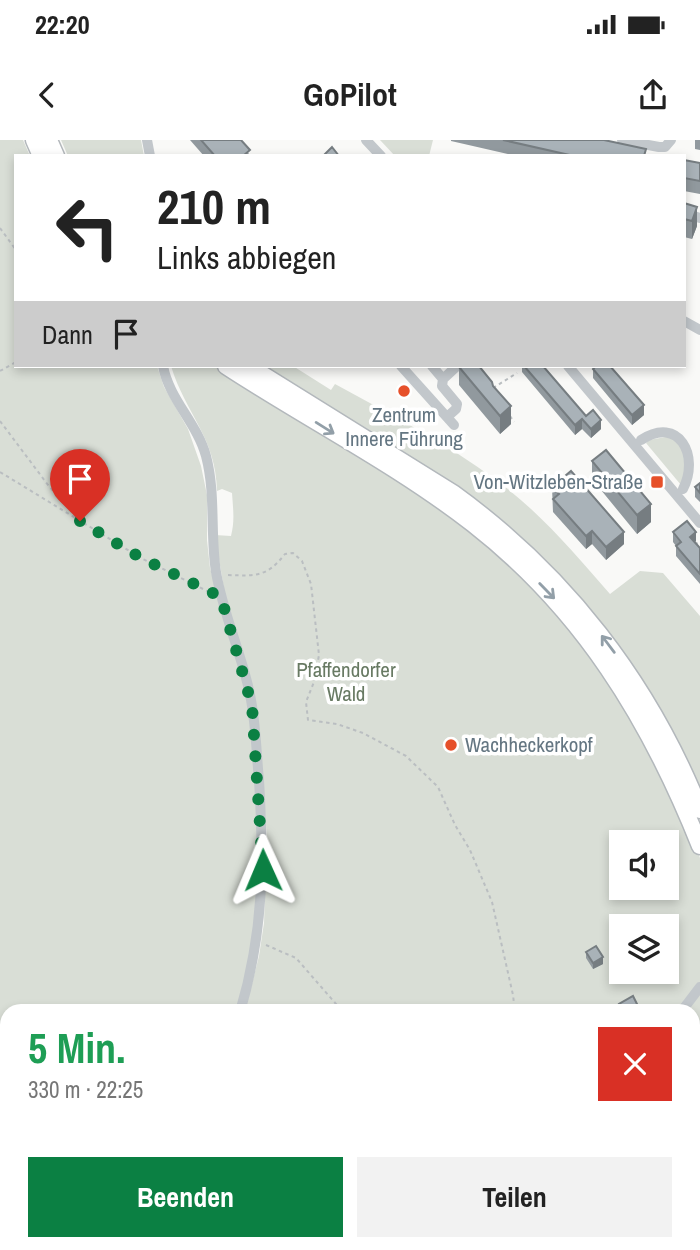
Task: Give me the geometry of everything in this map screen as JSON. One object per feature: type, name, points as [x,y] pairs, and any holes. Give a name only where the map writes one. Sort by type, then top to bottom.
[{"type":"highway","points":[[229,368],[446,504],[474,524],[526,570],[576,624],[629,697],[663,758],[700,845]]},
{"type":"highway","points":[[252,368],[453,493],[511,538],[553,578],[587,617],[640,690],[674,753],[700,810]]},
{"type":"street","points":[[366,140],[379,154]]},
{"type":"street","points":[[622,140],[659,148],[671,140]]},
{"type":"street","points":[[164,368],[171,390],[195,428],[207,458],[211,478],[211,539],[216,575],[244,671],[255,727],[263,862],[257,942],[242,1004]]},
{"type":"street","points":[[403,368],[451,421],[457,405],[442,386],[443,379],[455,368]]},
{"type":"street","points":[[434,368],[443,379]]},
{"type":"street","points":[[570,368],[700,523]]},
{"type":"street","points":[[641,440],[652,434],[668,432],[684,438],[697,449],[695,472],[683,489]]},
{"type":"street","points":[[687,1004],[700,988]]},
{"type":"path","points":[[0,228],[14,247]]},
{"type":"path","points":[[489,390],[517,373]]},
{"type":"path","points":[[506,411],[514,422]]},
{"type":"path","points":[[0,421],[48,485],[80,521]]},
{"type":"path","points":[[0,472],[141,558],[221,597]]},
{"type":"path","points":[[692,548],[700,540]]},
{"type":"path","points":[[216,575],[261,575],[275,566],[285,554],[293,554],[302,561],[311,584],[319,655],[314,682],[306,702],[308,720],[337,724],[362,733],[406,756],[438,787],[470,850],[492,902],[514,1004]]},
{"type":"path","points":[[257,942],[296,958],[336,1004]]},
{"type":"green space","points":[[0,140],[23,140],[29,154],[14,154],[14,368],[158,368],[164,387],[188,429],[201,466],[207,495],[210,568],[246,692],[252,729],[259,839],[254,943],[238,1004],[0,1004]]},
{"type":"green space","points":[[61,140],[141,140],[144,154],[67,154]]},
{"type":"green space","points":[[380,140],[433,140],[430,154],[393,154]]},
{"type":"green space","name":"Pfaffendorfer Wald","points":[[172,368],[218,368],[391,473],[491,546],[589,645],[680,802],[700,858],[700,1004],[247,1004],[264,923],[267,838],[259,731],[225,595],[215,535],[231,536],[232,493],[222,489],[217,491],[211,455]]},
{"type":"green space","points":[[261,368],[296,368],[331,390],[335,384],[457,454],[512,492],[556,534],[610,594],[640,571],[663,573],[700,616],[700,799],[603,628]]},
{"type":"green space","points":[[671,436],[690,451],[681,485],[646,443]]},
{"type":"building","points":[[201,140],[241,140],[250,150],[245,154],[213,154]]},
{"type":"building","points":[[503,140],[604,140],[646,149],[645,154],[565,154]]},
{"type":"building","points":[[332,147],[337,154],[325,154]]},
{"type":"building","points":[[686,160],[700,163],[700,181],[686,178]]},
{"type":"building","points":[[686,204],[697,207],[692,221],[686,220]]},
{"type":"building","points":[[460,368],[481,368],[511,406],[500,416]]},
{"type":"building","points":[[526,368],[545,368],[586,416],[593,410],[601,420],[591,429],[582,419],[575,425]]},
{"type":"building","points":[[612,368],[644,405],[632,415],[593,369]]},
{"type":"building","points":[[606,450],[651,504],[637,515],[592,461]]},
{"type":"building","points":[[571,471],[624,532],[606,547],[592,531],[586,536],[553,499],[559,494],[552,487]]},
{"type":"building","points":[[687,521],[696,532],[690,537],[700,548],[700,574],[676,546],[681,542],[673,532]]},
{"type":"building","points":[[596,946],[603,957],[593,963],[586,952]]},
{"type":"building","points":[[633,996],[637,1004],[619,1004]]},
{"type":"place","name":"Zentrum Innere Führung","points":[[404,391]]},
{"type":"place","name":"Von-Witzleben-Straße","points":[[657,482]]},
{"type":"place","name":"Wachheckerkopf","points":[[451,745]]},
{"type":"route","points":[[80,521],[141,558],[221,597],[252,706],[263,870]]}]
